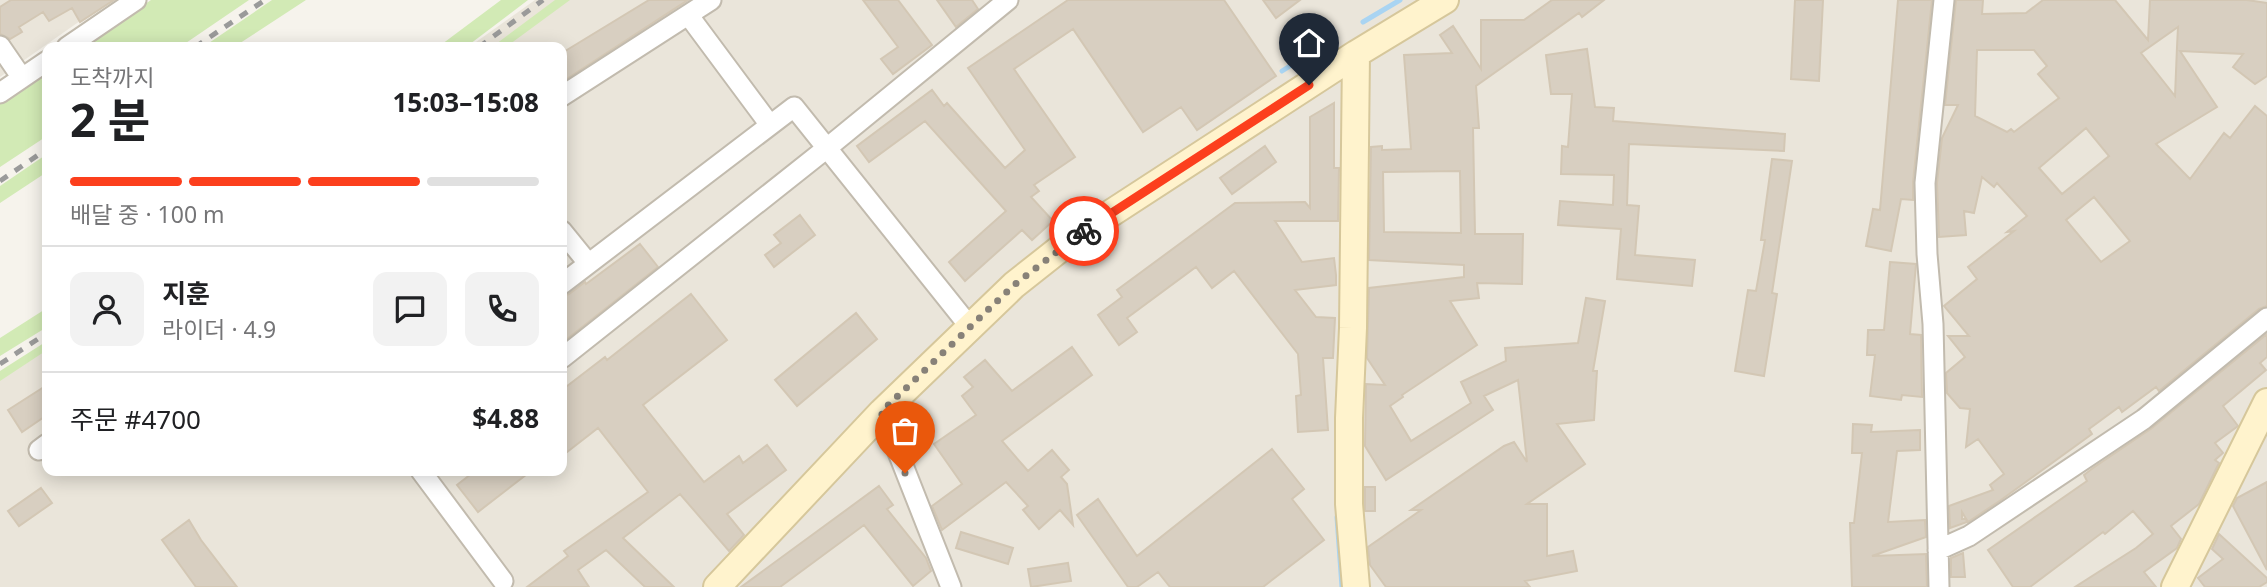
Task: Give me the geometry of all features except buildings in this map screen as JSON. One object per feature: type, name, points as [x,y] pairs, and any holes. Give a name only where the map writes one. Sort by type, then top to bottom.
[{"type":"main road","points":[[717,587],[881,412],[1014,285],[1076,236],[1356,54],[1445,0]]},
{"type":"main road","points":[[1356,54],[1353,328],[1349,418],[1349,504],[1356,587]]},
{"type":"main road","points":[[2175,587],[2267,402]]},
{"type":"street","points":[[74,42],[136,0]]},
{"type":"street","points":[[567,93],[711,0]]},
{"type":"street","points":[[567,354],[1008,0]]},
{"type":"street","points":[[1939,587],[1933,324],[1925,183],[1944,0]]},
{"type":"street","points":[[689,16],[771,125]]},
{"type":"street","points":[[0,46],[22,78]]},
{"type":"street","points":[[0,93],[42,64]]},
{"type":"street","points":[[567,280],[794,107],[970,327]]},
{"type":"street","points":[[567,237],[588,263]]},
{"type":"street","points":[[1938,550],[1969,536],[2144,419],[2267,318]]},
{"type":"street","points":[[881,412],[951,587]]},
{"type":"street","points":[[425,476],[503,581]]},
{"type":"shaded area","points":[[0,0],[110,0],[50,42],[42,42],[42,48],[0,77]]},
{"type":"shaded area","points":[[535,0],[2267,0],[2267,587],[0,587],[0,373],[42,345],[42,476],[567,476],[567,42],[476,42]]},
{"type":"green space","points":[[151,0],[249,0],[187,42],[89,42]]},
{"type":"green space","points":[[272,0],[306,0],[242,42],[210,42]]},
{"type":"green space","points":[[501,0],[528,0],[473,42],[445,42]]},
{"type":"green space","points":[[555,0],[570,0],[513,42],[499,42]]},
{"type":"green space","points":[[42,75],[42,139],[0,167],[0,104]]},
{"type":"green space","points":[[42,157],[42,175],[0,203],[0,186]]},
{"type":"green space","points":[[42,311],[42,330],[0,356],[0,338]]},
{"type":"green space","points":[[42,344],[42,353],[0,381],[0,371]]},
{"type":"waterway","points":[[1363,22],[1400,0]]},
{"type":"waterway","points":[[1282,71],[1331,40]]},
{"type":"waterway","points":[[1337,517],[1342,587]]},
{"type":"railway","points":[[202,42],[265,0]]},
{"type":"railway","points":[[486,42],[543,0]]},
{"type":"railway","points":[[0,181],[42,152]]},
{"type":"railway","points":[[0,364],[42,336]]},
{"type":"way so far","points":[[905,473],[881,412],[1014,285],[1084,231]]},
{"type":"route","points":[[1084,231],[1309,85]]}]
